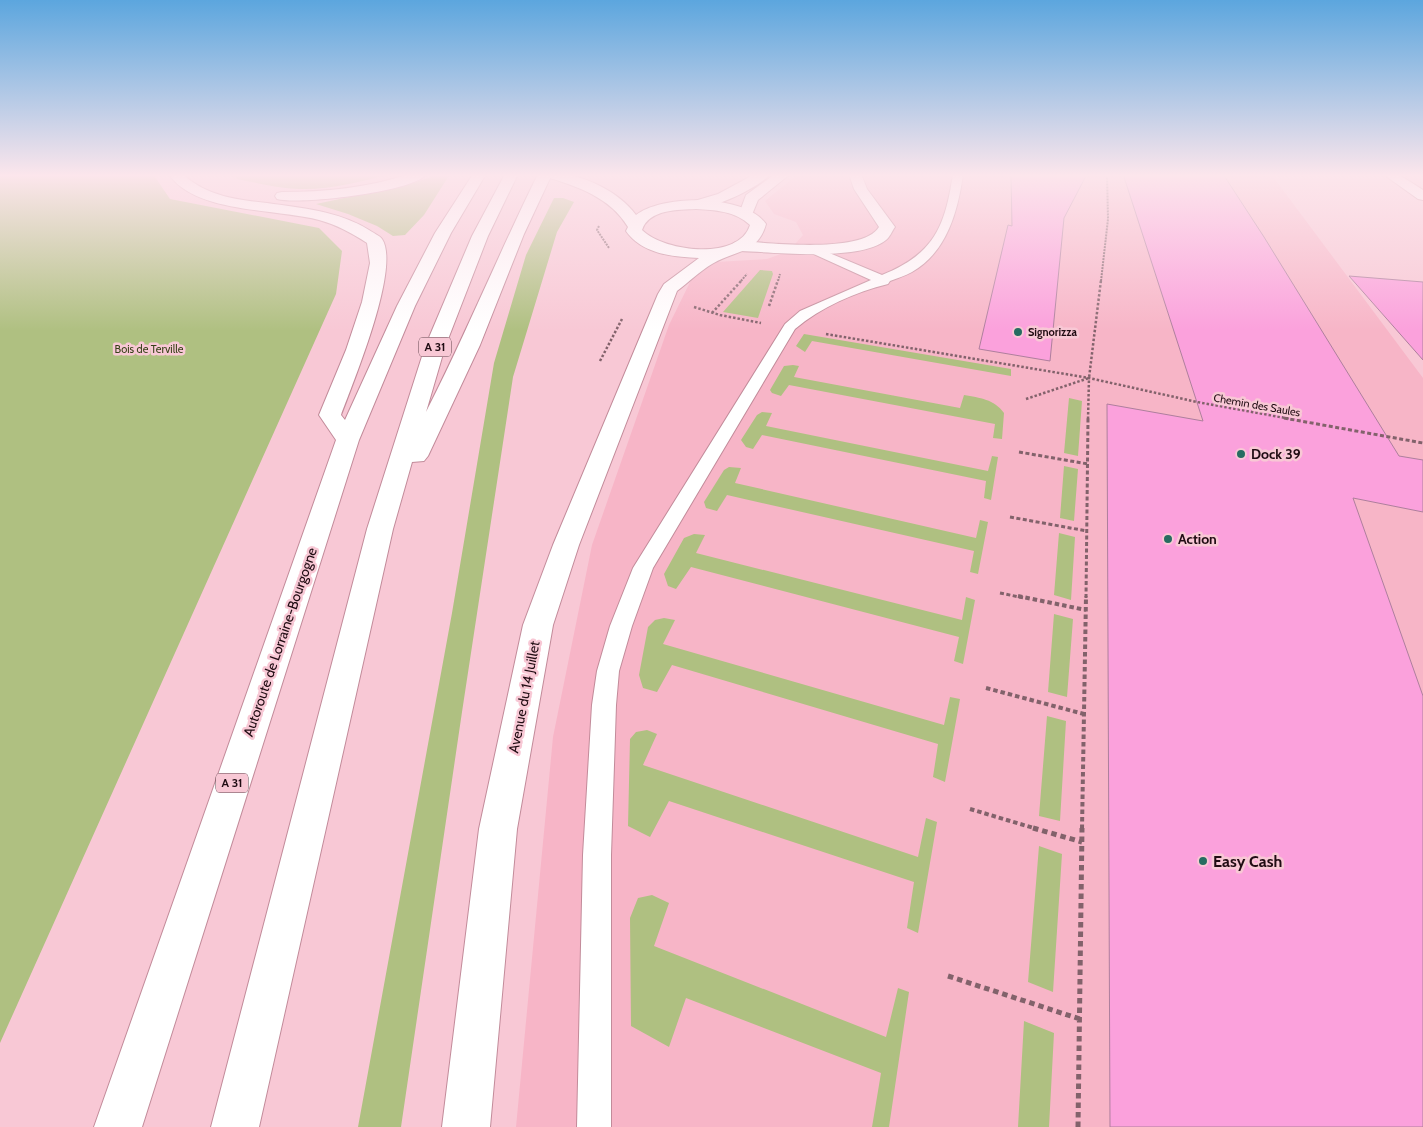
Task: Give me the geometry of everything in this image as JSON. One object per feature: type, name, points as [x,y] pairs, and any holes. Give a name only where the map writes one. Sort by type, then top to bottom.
[{"type":"main road","points":[[348,440],[330,415],[356,350],[370,302],[378,263],[375,241],[353,227]]},
{"type":"main road","name":"Autoroute de Lorraine-Bourgogne","points":[[118,1127],[348,440],[406,306],[448,227]]},
{"type":"main road","name":"A 31","points":[[235,1127],[380,529],[435,347],[484,227]]},
{"type":"main road","points":[[380,529],[470,345],[520,227]]},
{"type":"main road","points":[[635,227],[634,231],[637,237],[654,247],[681,253],[697,253],[734,248],[842,248],[860,245],[880,238],[887,227]]},
{"type":"main road","points":[[670,288],[705,261],[756,236],[754,227]]},
{"type":"main road","points":[[768,227],[780,232],[842,248]]},
{"type":"main road","name":"Avenue du 14 Juillet","points":[[466,1127],[498,829],[538,625],[566,544],[670,288],[665,258],[654,247]]},
{"type":"lane","points":[[594,1127],[597,855],[604,705],[608,671],[621,626],[643,568],[790,327],[805,314],[842,296],[884,281],[908,269],[926,255],[945,227]]},
{"type":"lane","points":[[811,249],[884,281]]},
{"type":"path","points":[[1078,1127],[1089,378],[1107,227]]},
{"type":"path","points":[[764,323],[781,272],[775,268]]},
{"type":"path","points":[[712,313],[752,270]]},
{"type":"path","name":"Chemin des Saules","points":[[720,315],[1089,378],[1197,402],[1423,444]]},
{"type":"path","points":[[1026,399],[1089,378]]},
{"type":"path","points":[[1019,452],[1088,464]]},
{"type":"path","points":[[1010,517],[1087,531]]},
{"type":"path","points":[[1000,593],[1086,610]]},
{"type":"path","points":[[986,688],[1084,714]]},
{"type":"path","points":[[970,809],[1082,842]]},
{"type":"path","points":[[948,976],[1080,1019]]},
{"type":"shaded area","points":[[798,227],[1310,227],[1423,378],[1423,1127],[516,1127],[553,737],[592,545],[669,325],[694,274],[716,262],[767,259],[789,251],[803,235]]},
{"type":"green space","name":"Bois de Terville","points":[[0,227],[319,228],[342,251],[336,294],[0,1043]]},
{"type":"green space","points":[[378,227],[413,227],[405,235],[393,236]]},
{"type":"green space","points":[[540,227],[560,227],[513,377],[401,1127],[358,1127],[452,613],[494,363],[526,255]]},
{"type":"green space","points":[[760,270],[772,271],[773,274],[758,318],[723,312]]},
{"type":"green space","points":[[804,334],[1011,369],[1011,376],[812,341],[805,352],[796,346]]},
{"type":"green space","points":[[784,366],[799,366],[794,377],[960,408],[964,395],[986,400],[996,405],[1004,413],[1002,439],[993,438],[995,424],[789,385],[781,396],[772,393],[770,390]]},
{"type":"green space","points":[[1069,398],[1082,401],[1078,456],[1064,453]]},
{"type":"green space","points":[[762,412],[772,413],[766,426],[988,471],[992,456],[998,457],[991,500],[984,498],[986,481],[762,435],[753,449],[746,447],[741,440],[757,415]]},
{"type":"green space","points":[[1064,466],[1078,469],[1074,521],[1060,518]]},
{"type":"green space","points":[[729,467],[741,468],[735,483],[976,538],[980,520],[988,522],[978,574],[970,572],[974,551],[727,495],[717,511],[706,508],[704,502],[724,470]]},
{"type":"green space","points":[[1059,533],[1075,537],[1071,600],[1054,595]]},
{"type":"green space","points":[[694,534],[705,535],[696,553],[962,620],[966,597],[975,600],[963,664],[954,661],[959,637],[691,567],[676,589],[668,586],[664,574],[684,538]]},
{"type":"green space","points":[[1054,614],[1073,619],[1067,697],[1048,692]]},
{"type":"green space","points":[[664,618],[675,620],[663,644],[944,725],[950,697],[960,699],[945,782],[933,777],[938,744],[672,665],[657,692],[643,688],[639,675],[648,627],[655,620]]},
{"type":"green space","points":[[1047,716],[1066,721],[1060,821],[1039,816]]},
{"type":"green space","points":[[647,730],[657,734],[643,765],[918,857],[926,818],[937,822],[918,933],[907,928],[914,882],[669,801],[650,837],[628,826],[630,739],[636,732]]},
{"type":"green space","points":[[1039,846],[1062,854],[1053,992],[1028,982]]},
{"type":"green space","points":[[652,895],[669,903],[654,946],[886,1037],[898,988],[909,992],[889,1127],[872,1127],[881,1073],[686,998],[669,1047],[631,1026],[630,918],[638,898]]},
{"type":"green space","points":[[1024,1021],[1054,1033],[1049,1127],[1018,1127]]},
{"type":"building","points":[[1008,227],[1063,227],[1050,361],[979,349]]},
{"type":"building","points":[[1140,227],[1257,227],[1399,456],[1423,460],[1423,512],[1353,498],[1423,696],[1423,1127],[1110,1127],[1107,404],[1203,421]]},
{"type":"building","points":[[1349,276],[1423,282],[1423,360]]},
{"type":"place","name":"Signorizza","points":[[1018,332]]},
{"type":"place","name":"Dock 39","points":[[1241,454]]},
{"type":"place","name":"Action","points":[[1168,539]]},
{"type":"place","name":"Easy Cash","points":[[1203,861]]}]
